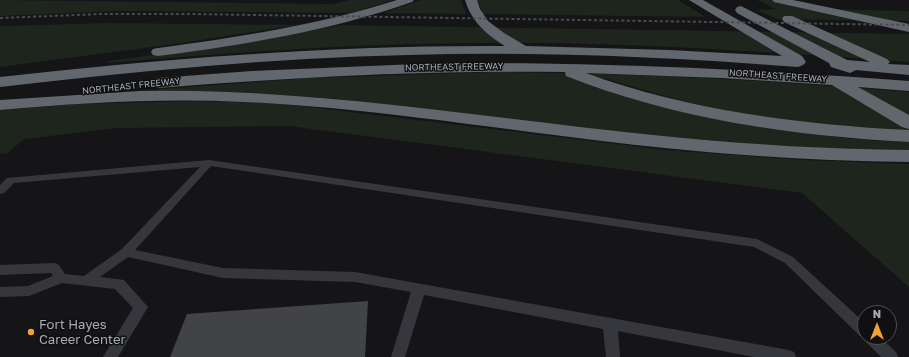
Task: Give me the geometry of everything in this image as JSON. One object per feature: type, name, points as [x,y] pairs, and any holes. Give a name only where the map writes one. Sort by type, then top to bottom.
[{"type":"highway","points":[[0,72],[184,48],[313,26],[375,11],[408,0]]},
{"type":"highway","points":[[778,0],[805,7],[909,28]]},
{"type":"highway","points":[[471,2],[478,17],[504,39],[545,61],[605,84],[645,96],[746,119],[853,132],[909,136]]},
{"type":"highway","points":[[700,3],[909,123]]},
{"type":"highway","points":[[732,5],[909,99]]},
{"type":"highway","points":[[767,8],[909,74]]},
{"type":"highway","name":"NORTHEAST FREEWAY","points":[[0,82],[165,65],[280,56],[457,50],[647,52],[909,70]]},
{"type":"highway","name":"NORTHEAST FREEWAY","points":[[0,99],[220,77],[425,67],[622,68],[782,76],[909,86]]},
{"type":"highway","points":[[0,105],[57,100],[171,95],[278,99],[326,103],[684,145],[807,153],[909,156]]},
{"type":"lane","points":[[0,192],[11,180],[209,163],[757,242],[789,260],[857,324]]},
{"type":"lane","points":[[86,281],[126,252],[209,163]]},
{"type":"lane","points":[[126,252],[223,273],[355,277],[789,357]]},
{"type":"lane","points":[[0,270],[55,268],[60,278]]},
{"type":"lane","points":[[0,292],[29,291],[60,278],[119,284],[141,307],[110,357]]},
{"type":"lane","points":[[398,357],[418,289]]},
{"type":"lane","points":[[610,325],[613,357]]},
{"type":"lane","points":[[878,345],[891,357]]},
{"type":"shaded area","points":[[0,0],[333,4],[349,0],[393,0],[351,13],[120,11],[0,16]]},
{"type":"shaded area","points":[[421,0],[461,0],[466,14],[383,13]]},
{"type":"shaded area","points":[[477,0],[678,0],[706,17],[483,14]]},
{"type":"shaded area","points":[[757,0],[770,0],[805,9],[909,11],[909,21],[777,19],[756,10],[776,9]]},
{"type":"shaded area","points":[[107,23],[296,25],[189,42],[0,67],[0,26]]},
{"type":"shaded area","points":[[340,25],[909,34],[909,62],[773,53],[592,44],[436,43],[272,50],[107,63],[109,61],[256,41]]},
{"type":"shaded area","points":[[494,72],[702,78],[909,92],[909,131],[790,121],[732,112],[695,104],[604,78],[598,84],[603,89],[620,96],[758,125],[818,135],[879,141],[909,142],[909,150],[818,149],[727,143],[603,131],[349,101],[221,93],[157,92],[159,89],[309,78]]},
{"type":"shaded area","points":[[201,101],[270,103],[666,150],[803,160],[909,164],[909,287],[802,193],[289,126],[118,128],[24,139],[8,153],[0,154],[0,110],[73,104]]},
{"type":"building","points":[[368,301],[365,357],[170,357],[187,314]]},
{"type":"railway","points":[[0,18],[102,14],[190,14],[909,25]]},
{"type":"place","name":"Fort Hayes Career Center","points":[[31,332]]}]
